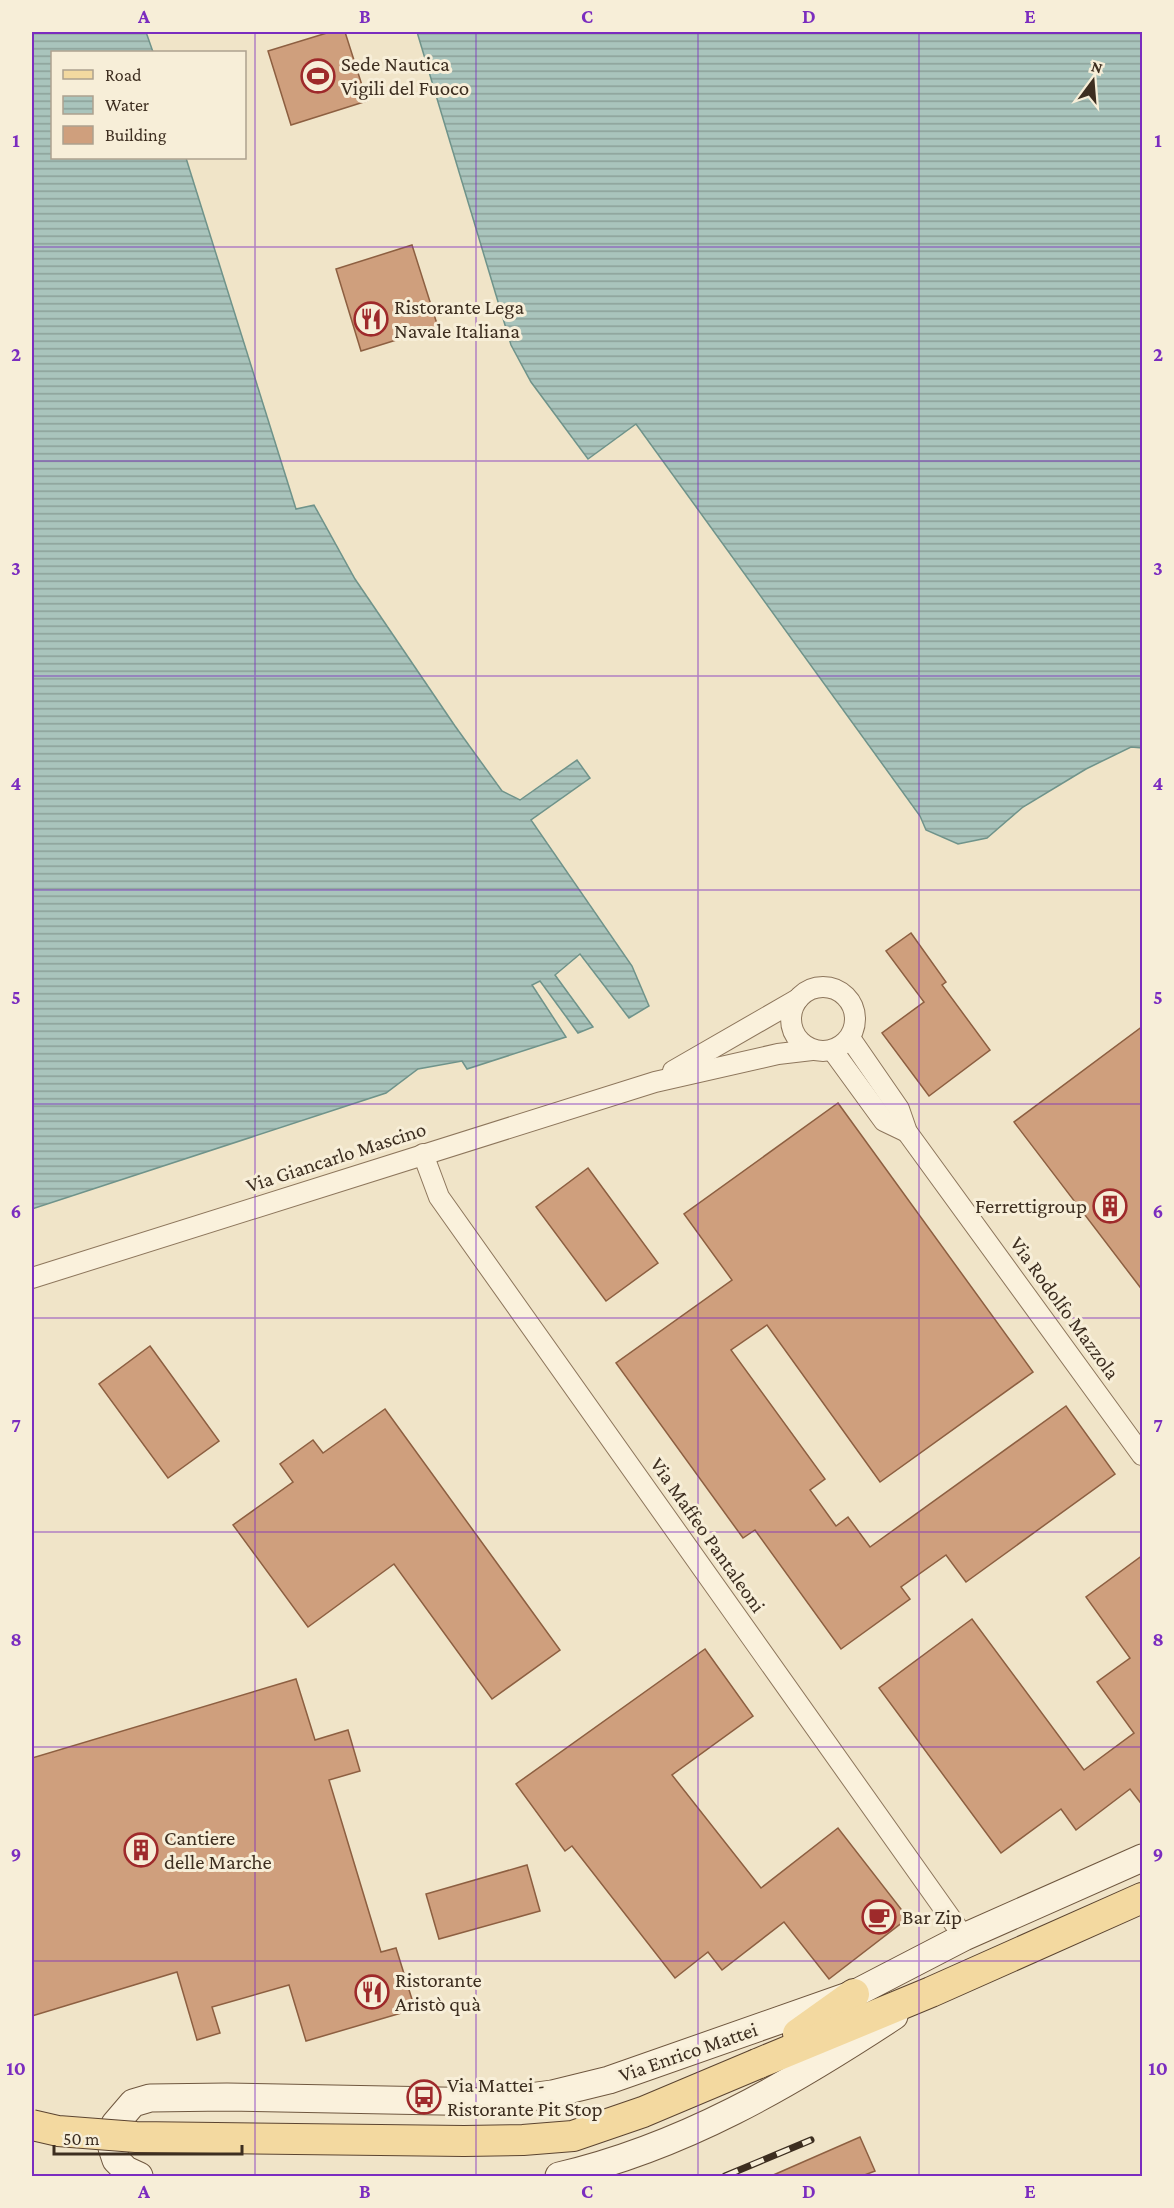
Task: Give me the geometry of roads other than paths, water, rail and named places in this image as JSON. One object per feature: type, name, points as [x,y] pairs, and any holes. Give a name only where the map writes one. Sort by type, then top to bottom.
[{"type":"main road","name":"Via Enrico Mattei","points":[[32,2125],[58,2131],[136,2138],[464,2141],[573,2136],[643,2112],[931,1992],[1143,1898]]},
{"type":"main road","points":[[757,2064],[854,1994]]},
{"type":"street","name":"Via Giancarlo Mascino","points":[[655,1082],[798,999],[808,990],[821,987],[835,989],[846,996],[854,1008],[856,1024],[850,1038]]},
{"type":"street","points":[[798,999],[791,1016],[794,1034],[801,1044],[812,1050]]},
{"type":"street","points":[[833,1051],[850,1038]]},
{"type":"street","name":"Via Rodolfo Mazzola","points":[[850,1038],[899,1109],[907,1132],[1143,1455]]},
{"type":"street","name":"Via Giancarlo Mascino","points":[[32,1278],[655,1082],[778,1054],[812,1050],[833,1051]]},
{"type":"street","name":"Via Rodolfo Mazzola","points":[[833,1051],[884,1121],[907,1132]]},
{"type":"street","name":"Via Maffeo Pantaleoni","points":[[423,1154],[439,1197],[964,1937]]},
{"type":"street","name":"Via Enrico Mattei","points":[[112,2136],[115,2124],[133,2103],[150,2098],[493,2102],[552,2094],[609,2080],[854,1994],[964,1937],[1143,1858]]},
{"type":"street","name":"Via Enrico Mattei","points":[[559,2176],[593,2169],[669,2142],[773,2092],[821,2064],[931,1992]]},
{"type":"street","points":[[32,2115],[112,2136],[112,2148],[116,2160],[126,2170],[139,2176]]},
{"type":"water","points":[[32,32],[146,32],[153,51],[51,51],[51,159],[186,159],[296,509],[314,505],[355,579],[502,791],[520,800],[577,760],[590,778],[531,820],[632,966],[649,1006],[629,1018],[580,954],[555,975],[593,1027],[578,1033],[540,981],[532,985],[566,1037],[467,1069],[462,1061],[418,1069],[386,1093],[32,1209]]},
{"type":"water","points":[[417,32],[1142,32],[1142,748],[1131,747],[1086,769],[1023,807],[987,838],[958,844],[926,830],[920,816],[636,424],[588,459],[531,382],[511,345]]},
{"type":"railway","points":[[725,2176],[811,2140]]},
{"type":"place","name":"Sede Nautica Vigili del Fuoco","points":[[318,76]]},
{"type":"place","name":"Ristorante Lega Navale Italiana","points":[[371,319]]},
{"type":"place","name":"Ferrettigroup","points":[[1110,1206]]},
{"type":"place","name":"Cantiere delle Marche","points":[[141,1850]]},
{"type":"place","name":"Bar Zip","points":[[879,1917]]},
{"type":"place","name":"Ristorante Aristò quà","points":[[372,1992]]},
{"type":"place","name":"Via Mattei - Ristorante Pit Stop","points":[[424,2097]]}]
